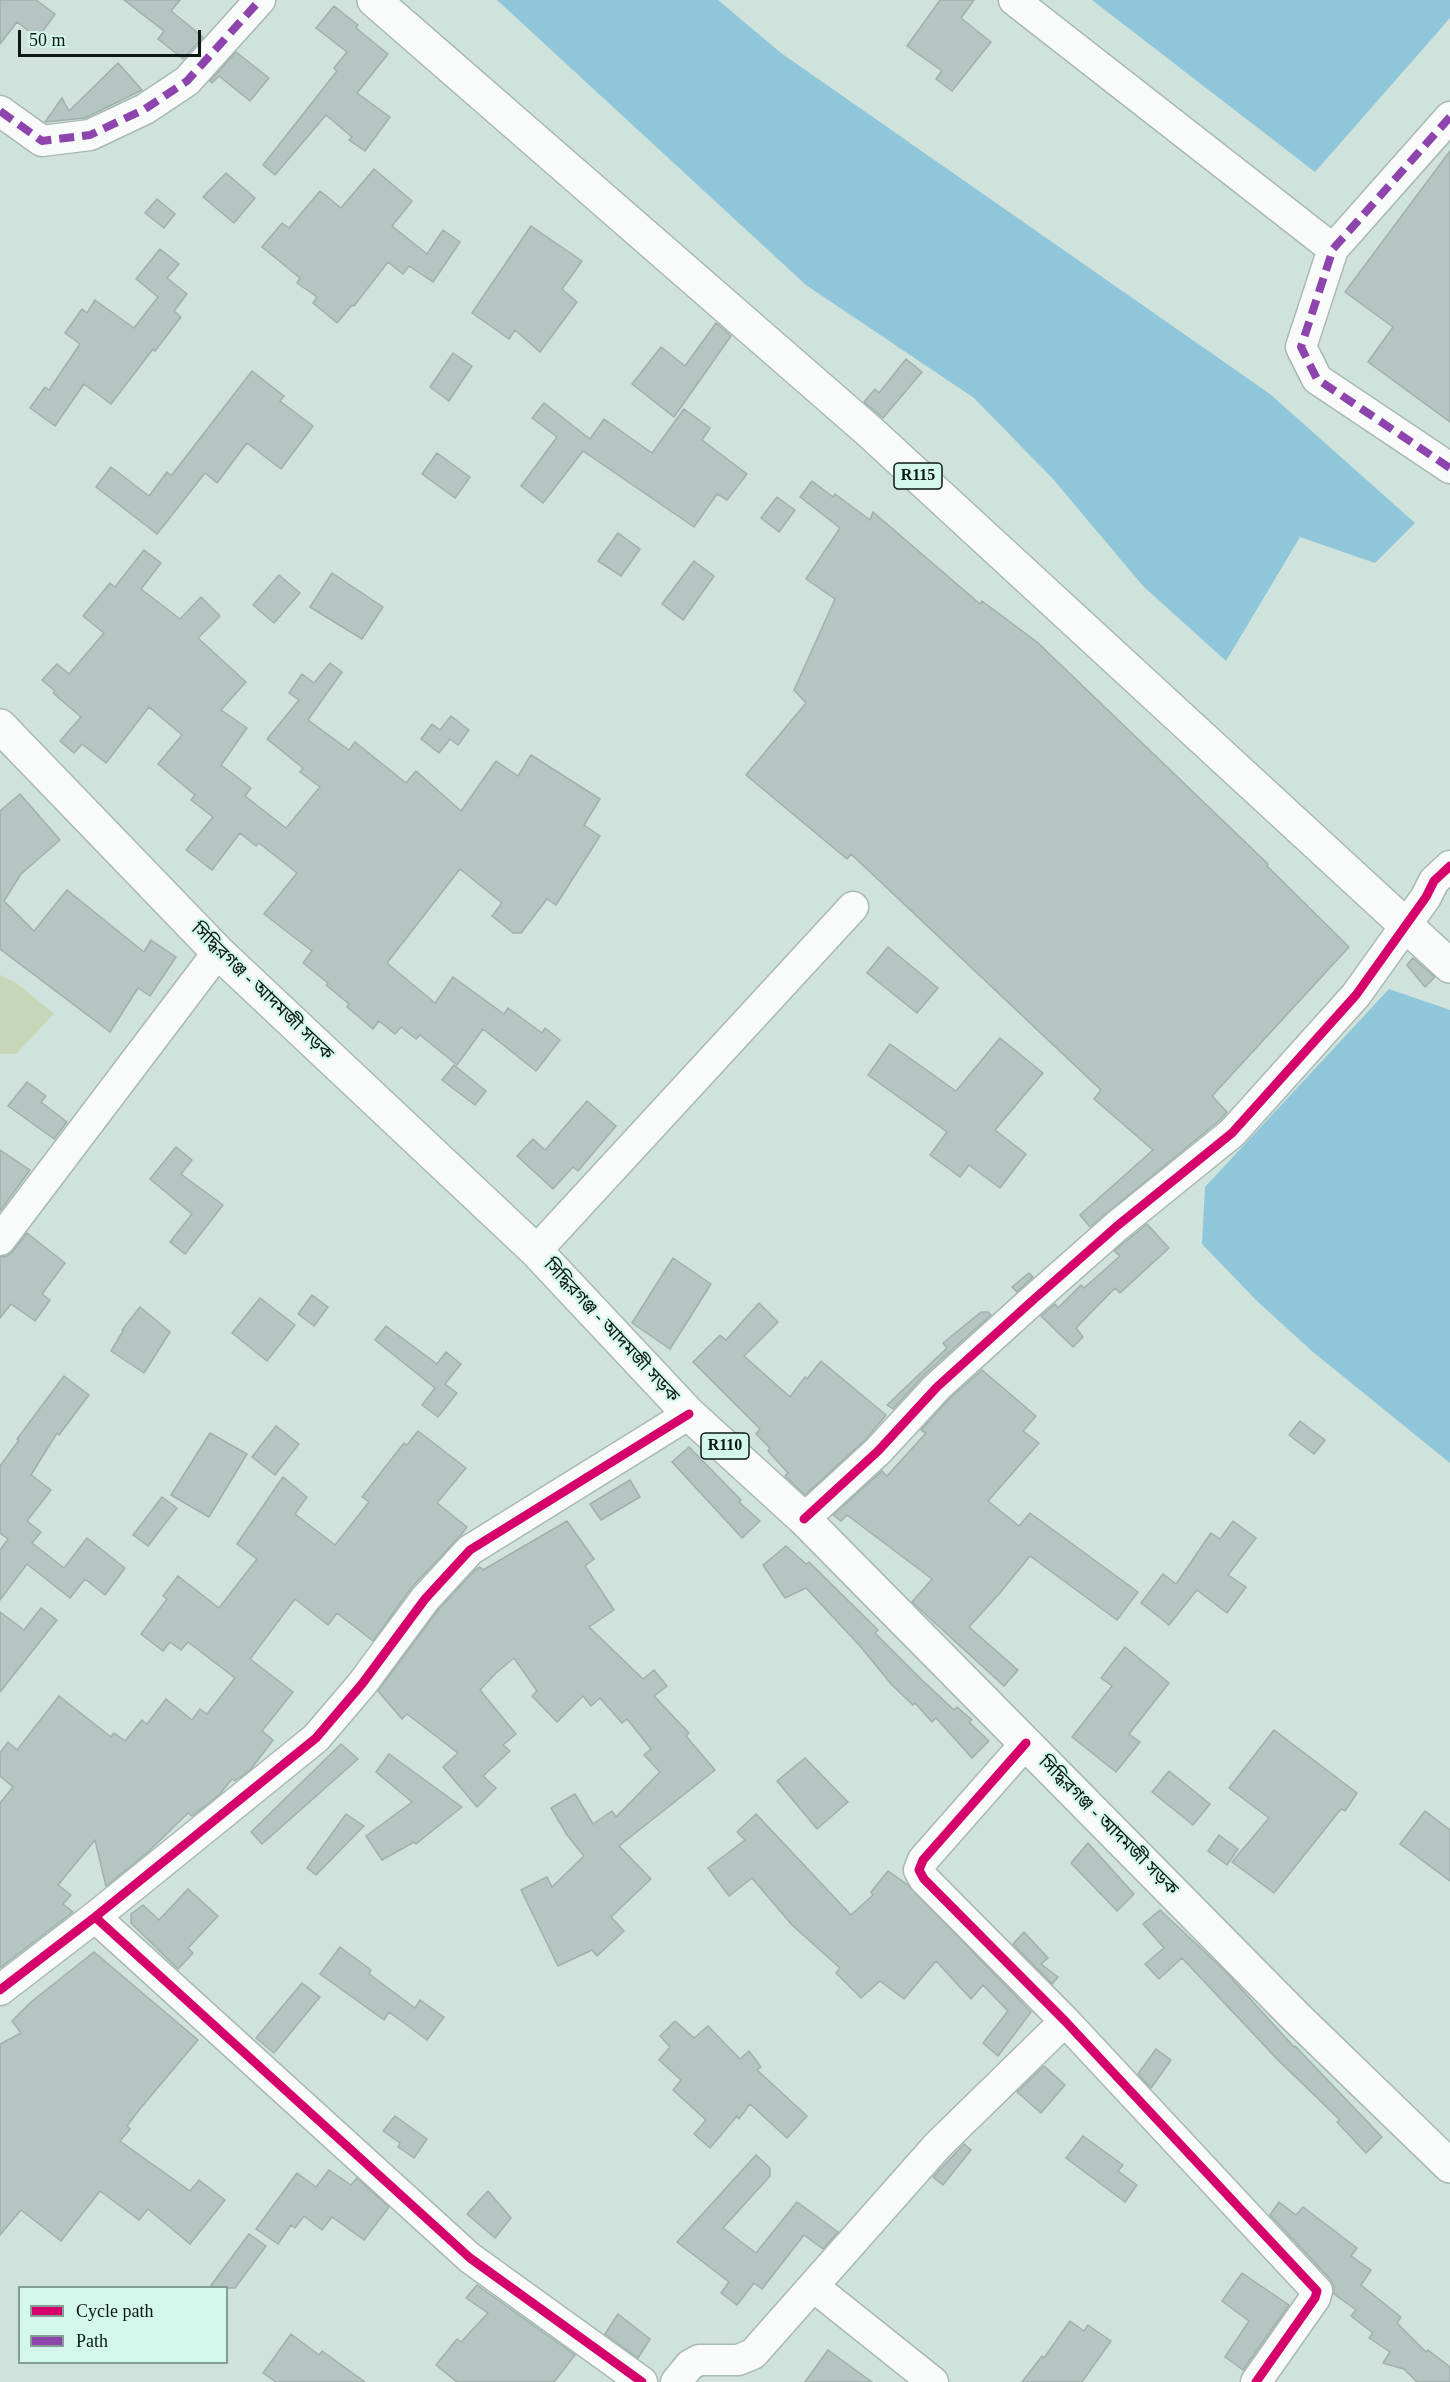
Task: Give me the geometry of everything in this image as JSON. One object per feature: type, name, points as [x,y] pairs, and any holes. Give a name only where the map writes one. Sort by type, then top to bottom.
[{"type":"main road","name":"R115","points":[[374,0],[869,431],[1450,966]]},
{"type":"main road","name":"সিদ্ধিরগঞ্জ - আদমজী সড়ক","points":[[0,726],[219,952],[536,1251],[689,1414],[804,1519],[1297,2018],[1450,2166]]},
{"type":"street","points":[[0,111],[42,141],[90,135],[145,109],[187,81],[260,0]]},
{"type":"street","points":[[1014,0],[1333,249]]},
{"type":"street","points":[[1450,117],[1333,249],[1300,347],[1317,379],[1450,468]]},
{"type":"street","points":[[804,1519],[878,1451],[937,1387],[1032,1301],[1117,1226],[1232,1133],[1356,995],[1426,897],[1434,881],[1450,866]]},
{"type":"street","points":[[536,1251],[854,907]]},
{"type":"street","points":[[0,1240],[219,952]]},
{"type":"street","points":[[0,1990],[95,1917],[315,1738],[363,1684],[425,1599],[470,1550],[689,1414]]},
{"type":"street","points":[[1026,1743],[923,1860],[920,1870],[924,1879],[1065,2021],[1317,2291],[1256,2382]]},
{"type":"street","points":[[95,1917],[470,2258],[642,2382]]},
{"type":"street","points":[[676,2382],[690,2365],[699,2360],[738,2360],[753,2354],[938,2145],[1065,2021]]},
{"type":"street","points":[[814,2287],[933,2382]]},
{"type":"green space","points":[[0,975],[15,982],[54,1014],[16,1054],[0,1054]]},
{"type":"water","points":[[497,0],[718,0],[781,53],[1270,394],[1415,523],[1375,563],[1300,537],[1226,661],[1143,586],[1053,479],[974,398],[806,285]]},
{"type":"water","points":[[1092,0],[1450,0],[1450,18],[1315,172]]},
{"type":"water","points":[[1389,989],[1450,1010],[1450,1463],[1313,1352],[1258,1302],[1202,1244],[1205,1187]]},
{"type":"building","points":[[0,0],[36,0],[55,14],[38,38],[17,22],[0,44]]},
{"type":"building","points":[[124,0],[180,0],[171,11],[203,37],[183,59],[158,39],[164,31]]},
{"type":"building","points":[[940,0],[974,0],[961,18],[991,42],[952,91],[936,79],[942,71],[907,46]]},
{"type":"building","points":[[334,6],[358,25],[356,28],[388,54],[357,93],[390,117],[365,151],[349,140],[352,137],[326,115],[275,175],[263,165],[337,71],[334,68],[347,52],[316,28]]},
{"type":"building","points":[[236,52],[269,78],[250,101],[219,76],[212,83],[210,81]]},
{"type":"building","points":[[118,63],[142,90],[85,118],[45,122],[62,98],[69,111]]},
{"type":"building","points":[[1450,151],[1450,422],[1368,362],[1393,327],[1345,292]]},
{"type":"building","points":[[374,169],[412,201],[392,226],[427,254],[443,230],[460,242],[433,282],[409,266],[403,274],[388,262],[354,306],[352,305],[337,323],[313,303],[317,297],[297,283],[300,278],[262,247],[282,223],[289,228],[320,191],[341,208]]},
{"type":"building","points":[[226,173],[255,198],[234,223],[203,197]]},
{"type":"building","points":[[157,199],[175,214],[164,228],[145,213]]},
{"type":"building","points":[[531,226],[582,261],[562,289],[577,302],[540,352],[515,330],[509,339],[472,313]]},
{"type":"building","points":[[160,249],[179,264],[167,278],[187,294],[174,311],[181,317],[111,404],[84,384],[55,426],[30,408],[45,387],[49,390],[80,344],[65,333],[82,309],[87,313],[95,300],[134,328],[158,297],[136,279]]},
{"type":"building","points":[[716,323],[731,336],[674,417],[632,384],[661,347],[685,366]]},
{"type":"building","points":[[453,353],[472,366],[449,401],[430,387]]},
{"type":"building","points":[[906,359],[922,372],[883,418],[864,402],[875,389],[879,393]]},
{"type":"building","points":[[252,371],[284,396],[280,401],[313,426],[281,469],[247,443],[217,483],[205,473],[157,534],[96,487],[111,467],[149,496],[167,472],[171,476]]},
{"type":"building","points":[[544,403],[590,439],[604,419],[652,453],[684,409],[710,428],[702,440],[747,474],[727,500],[717,494],[694,527],[583,451],[543,503],[521,486],[557,437],[532,418]]},
{"type":"building","points":[[437,453],[470,477],[455,498],[422,474]]},
{"type":"building","points":[[812,481],[833,497],[835,494],[870,520],[873,512],[980,604],[982,601],[1037,642],[1268,864],[1267,866],[1349,947],[1212,1096],[1227,1112],[1220,1120],[1090,1227],[1080,1215],[1153,1150],[1094,1099],[1101,1090],[851,854],[847,859],[746,775],[806,703],[794,690],[835,599],[806,579],[840,528],[800,497]]},
{"type":"building","points":[[777,497],[795,510],[779,532],[761,518]]},
{"type":"building","points":[[618,533],[640,549],[621,576],[598,561]]},
{"type":"building","points":[[144,550],[161,563],[141,589],[180,619],[201,597],[220,616],[198,638],[246,682],[221,710],[247,728],[221,765],[251,788],[245,796],[286,828],[320,787],[300,772],[303,768],[267,739],[299,700],[289,693],[302,674],[314,683],[330,663],[342,672],[308,720],[349,750],[355,742],[406,783],[416,771],[461,811],[496,761],[518,776],[531,755],[600,799],[584,825],[600,836],[556,905],[547,899],[521,933],[513,933],[492,916],[502,903],[460,869],[387,963],[435,1003],[453,977],[504,1014],[508,1008],[542,1033],[545,1028],[560,1040],[536,1071],[483,1029],[457,1065],[420,1035],[416,1039],[401,1027],[395,1034],[379,1021],[373,1029],[347,1007],[349,1004],[326,985],[328,983],[303,963],[312,951],[264,914],[297,873],[259,843],[256,846],[240,833],[212,870],[186,850],[213,817],[191,800],[195,795],[158,764],[182,735],[149,707],[106,763],[82,744],[74,753],[60,741],[81,717],[53,693],[55,691],[42,680],[57,664],[69,674],[104,633],[83,616],[110,583],[115,587]]},
{"type":"building","points":[[694,561],[714,576],[683,620],[662,604]]},
{"type":"building","points":[[332,573],[383,607],[362,639],[310,607]]},
{"type":"building","points":[[279,575],[300,593],[274,623],[253,605]]},
{"type":"building","points":[[451,716],[469,730],[458,745],[450,739],[439,753],[421,739],[432,724],[440,730]]},
{"type":"building","points":[[20,794],[60,840],[21,874],[4,901],[34,931],[67,890],[144,952],[151,940],[176,957],[150,996],[138,988],[110,1032],[0,949],[0,811]]},
{"type":"building","points":[[888,947],[938,988],[917,1013],[867,973]]},
{"type":"building","points":[[1413,958],[1435,977],[1425,987],[1407,965]]},
{"type":"building","points":[[1000,1038],[1043,1073],[995,1130],[1026,1154],[1000,1188],[969,1165],[960,1177],[930,1155],[947,1132],[868,1075],[890,1044],[956,1091]]},
{"type":"building","points":[[454,1065],[486,1091],[475,1105],[442,1080]]},
{"type":"building","points":[[27,1082],[46,1096],[41,1102],[67,1122],[54,1139],[8,1106]]},
{"type":"building","points":[[587,1101],[616,1126],[578,1171],[573,1167],[553,1189],[517,1156],[533,1139],[545,1150]]},
{"type":"building","points":[[176,1147],[192,1160],[181,1174],[223,1205],[185,1254],[170,1242],[192,1214],[150,1179]]},
{"type":"building","points":[[0,1150],[30,1170],[0,1211]]},
{"type":"building","points":[[1147,1224],[1169,1248],[1120,1293],[1115,1288],[1076,1328],[1083,1337],[1073,1347],[1041,1316],[1055,1304],[1058,1308],[1081,1285],[1084,1288],[1120,1256],[1114,1251]]},
{"type":"building","points":[[27,1233],[65,1263],[42,1294],[50,1300],[35,1321],[11,1304],[0,1318],[0,1257],[7,1256],[13,1251]]},
{"type":"building","points":[[673,1258],[711,1284],[670,1349],[632,1323]]},
{"type":"building","points":[[1029,1273],[1033,1277],[1017,1292],[1012,1287]]},
{"type":"building","points":[[312,1295],[328,1307],[314,1326],[298,1314]]},
{"type":"building","points":[[260,1298],[295,1325],[267,1361],[232,1333]]},
{"type":"building","points":[[759,1303],[778,1322],[744,1356],[790,1397],[821,1361],[886,1415],[866,1439],[805,1495],[785,1476],[788,1473],[768,1451],[770,1448],[756,1434],[760,1429],[693,1362],[720,1335],[726,1340]]},
{"type":"building","points":[[140,1307],[170,1332],[144,1373],[111,1351],[122,1330]]},
{"type":"building","points":[[981,1312],[988,1312],[991,1315],[925,1374],[893,1409],[887,1405],[947,1348],[943,1343]]},
{"type":"building","points":[[386,1326],[437,1364],[446,1352],[461,1364],[445,1384],[457,1393],[438,1417],[422,1405],[435,1388],[375,1340]]},
{"type":"building","points":[[982,1370],[1036,1416],[1023,1431],[1039,1443],[988,1501],[1019,1526],[1030,1513],[1138,1592],[1117,1620],[1030,1556],[969,1627],[1018,1670],[1004,1686],[912,1602],[932,1579],[847,1515],[841,1521],[833,1515],[882,1471],[887,1476],[926,1433],[921,1430],[949,1399]]},
{"type":"building","points":[[64,1376],[89,1395],[59,1435],[57,1433],[31,1475],[51,1490],[27,1521],[41,1532],[32,1543],[64,1568],[87,1538],[125,1568],[105,1595],[85,1579],[70,1598],[27,1564],[0,1600],[0,1550],[8,1539],[0,1533],[0,1466]]},
{"type":"building","points":[[1300,1421],[1325,1440],[1314,1454],[1289,1435]]},
{"type":"building","points":[[276,1426],[299,1444],[275,1475],[252,1457]]},
{"type":"building","points":[[418,1431],[466,1468],[437,1503],[467,1527],[461,1535],[412,1587],[373,1641],[337,1613],[328,1625],[295,1599],[250,1659],[293,1692],[262,1731],[273,1740],[251,1769],[235,1781],[232,1779],[219,1795],[192,1816],[188,1813],[147,1853],[106,1886],[95,1840],[58,1885],[71,1895],[63,1904],[73,1912],[0,1968],[0,1803],[13,1787],[0,1776],[0,1753],[8,1742],[17,1750],[59,1696],[111,1737],[114,1733],[125,1741],[142,1720],[147,1724],[166,1699],[192,1720],[200,1709],[207,1714],[235,1678],[188,1642],[181,1650],[170,1642],[163,1651],[141,1634],[167,1599],[163,1596],[178,1576],[219,1608],[257,1559],[237,1544],[283,1477],[307,1497],[295,1514],[335,1545],[369,1502],[362,1497],[404,1443],[407,1445]]},
{"type":"building","points":[[210,1433],[247,1454],[209,1517],[171,1495]]},
{"type":"building","points":[[689,1447],[741,1500],[739,1502],[760,1521],[742,1538],[672,1462]]},
{"type":"building","points":[[630,1480],[640,1497],[601,1520],[590,1504]]},
{"type":"building","points":[[162,1497],[177,1508],[148,1546],[133,1535]]},
{"type":"building","points":[[567,1521],[594,1559],[585,1566],[614,1610],[589,1627],[643,1679],[654,1670],[667,1686],[654,1696],[689,1733],[686,1736],[715,1770],[619,1846],[651,1879],[611,1917],[624,1931],[597,1956],[592,1950],[558,1966],[521,1890],[547,1877],[552,1887],[584,1856],[567,1835],[551,1808],[575,1794],[593,1824],[612,1811],[616,1817],[660,1772],[644,1755],[651,1749],[627,1719],[622,1723],[600,1698],[591,1706],[583,1696],[557,1722],[532,1696],[537,1691],[514,1658],[480,1690],[516,1734],[503,1745],[510,1751],[483,1776],[496,1788],[477,1807],[443,1767],[458,1753],[407,1714],[402,1719],[378,1691],[438,1610],[475,1570],[480,1567],[483,1570]]},
{"type":"building","points":[[1233,1521],[1256,1538],[1228,1575],[1246,1587],[1227,1613],[1197,1590],[1169,1625],[1141,1603],[1163,1574],[1176,1584],[1211,1533],[1220,1539]]},
{"type":"building","points":[[786,1546],[806,1564],[809,1562],[878,1630],[875,1633],[954,1710],[957,1707],[972,1720],[969,1722],[989,1741],[972,1758],[936,1718],[932,1722],[915,1703],[913,1705],[892,1685],[860,1646],[806,1588],[785,1598],[763,1565]]},
{"type":"building","points":[[41,1608],[57,1620],[0,1692],[0,1612],[24,1630]]},
{"type":"building","points":[[1125,1647],[1169,1683],[1129,1734],[1140,1742],[1116,1772],[1072,1737],[1112,1686],[1101,1678]]},
{"type":"building","points":[[1274,1730],[1357,1793],[1345,1811],[1341,1809],[1274,1893],[1232,1862],[1269,1818],[1229,1788]]},
{"type":"building","points":[[341,1744],[358,1759],[262,1844],[251,1832]]},
{"type":"building","points":[[389,1754],[462,1807],[416,1844],[414,1842],[382,1860],[366,1836],[412,1802],[376,1772]]},
{"type":"building","points":[[805,1758],[848,1802],[817,1829],[777,1781]]},
{"type":"building","points":[[1169,1771],[1210,1804],[1193,1825],[1152,1792]]},
{"type":"building","points":[[1425,1811],[1450,1830],[1450,1881],[1400,1844]]},
{"type":"building","points":[[346,1814],[364,1826],[316,1875],[307,1868]]},
{"type":"building","points":[[756,1814],[851,1915],[873,1895],[871,1892],[888,1871],[908,1885],[1031,2012],[998,2056],[983,2043],[1008,2011],[983,1985],[971,1999],[936,1961],[904,1999],[880,1981],[861,1998],[836,1973],[840,1968],[792,1925],[752,1878],[729,1896],[708,1868],[745,1840],[737,1832]]},
{"type":"building","points":[[1219,1835],[1238,1849],[1227,1865],[1208,1851]]},
{"type":"building","points":[[1088,1843],[1134,1894],[1117,1911],[1071,1863]]},
{"type":"building","points":[[188,1889],[218,1916],[188,1948],[193,1953],[178,1969],[131,1923],[131,1914],[143,1905],[159,1920]]},
{"type":"building","points":[[1160,1910],[1224,1970],[1294,2047],[1382,2137],[1366,2153],[1337,2122],[1340,2120],[1278,2060],[1182,1958],[1159,1979],[1145,1964],[1164,1948],[1143,1924]]},
{"type":"building","points":[[1024,1932],[1048,1958],[1041,1964],[1058,1977],[1052,1984],[1013,1944]]},
{"type":"building","points":[[340,1947],[371,1970],[369,1974],[415,2008],[420,2000],[444,2017],[427,2040],[389,2012],[384,2020],[320,1974]]},
{"type":"building","points":[[94,1952],[198,2040],[139,2110],[127,2126],[130,2129],[120,2141],[190,2191],[199,2180],[225,2200],[190,2244],[148,2209],[139,2220],[100,2191],[61,2241],[21,2210],[0,2235],[0,2044],[21,2033],[12,2021],[31,2002]]},
{"type":"building","points":[[302,1983],[320,1997],[274,2053],[256,2038]]},
{"type":"building","points":[[675,2021],[694,2038],[708,2026],[740,2059],[749,2051],[761,2067],[757,2070],[807,2116],[787,2138],[750,2104],[739,2119],[737,2116],[710,2148],[694,2134],[706,2120],[673,2090],[681,2080],[659,2060],[670,2047],[660,2036]]},
{"type":"building","points":[[1156,2049],[1171,2060],[1151,2088],[1138,2074]]},
{"type":"building","points":[[1044,2066],[1065,2085],[1041,2113],[1017,2092]]},
{"type":"building","points":[[395,2116],[427,2139],[414,2158],[398,2147],[400,2143],[383,2131]]},
{"type":"building","points":[[1083,2136],[1123,2165],[1118,2171],[1137,2185],[1125,2202],[1066,2158]]},
{"type":"building","points":[[964,2144],[971,2150],[943,2185],[933,2177]]},
{"type":"building","points":[[756,2155],[770,2168],[770,2176],[723,2228],[756,2253],[797,2202],[838,2232],[823,2249],[804,2235],[762,2289],[754,2283],[737,2305],[721,2293],[729,2282],[677,2242]]},
{"type":"building","points":[[329,2170],[351,2185],[357,2178],[389,2207],[364,2240],[332,2217],[322,2230],[304,2216],[295,2228],[291,2225],[278,2244],[256,2229],[297,2173],[316,2187]]},
{"type":"building","points":[[488,2191],[511,2218],[495,2238],[467,2214]]},
{"type":"building","points":[[1279,2202],[1296,2215],[1303,2207],[1357,2248],[1351,2256],[1371,2270],[1361,2285],[1401,2317],[1397,2323],[1426,2352],[1428,2350],[1450,2367],[1450,2382],[1417,2382],[1404,2369],[1383,2363],[1390,2352],[1369,2338],[1373,2333],[1351,2316],[1356,2310],[1334,2294],[1334,2286],[1330,2279],[1270,2215]]},
{"type":"building","points":[[249,2234],[266,2246],[235,2288],[210,2286]]},
{"type":"building","points":[[1242,2273],[1289,2305],[1243,2370],[1225,2357],[1249,2321],[1222,2301]]},
{"type":"building","points":[[477,2285],[575,2355],[554,2382],[457,2382],[436,2365],[457,2339],[461,2342],[488,2313],[466,2298]]},
{"type":"building","points":[[618,2314],[650,2339],[638,2358],[605,2334]]},
{"type":"building","points":[[1070,2321],[1084,2331],[1088,2325],[1111,2341],[1082,2382],[1022,2382],[1042,2356],[1044,2358]]},
{"type":"building","points":[[291,2334],[319,2355],[322,2351],[365,2382],[276,2382],[263,2373]]},
{"type":"building","points":[[828,2350],[872,2382],[805,2382]]},
{"type":"marked path","points":[[0,111],[42,141],[90,135],[145,109],[187,81],[260,0]]},
{"type":"marked path","points":[[1450,117],[1333,249],[1301,347],[1317,379],[1450,468]]},
{"type":"cycle path","points":[[804,1519],[878,1451],[937,1387],[1032,1301],[1117,1226],[1232,1133],[1356,995],[1426,897],[1434,881],[1450,866]]},
{"type":"cycle path","points":[[0,1990],[95,1917],[316,1738],[362,1684],[425,1599],[470,1550],[689,1414]]},
{"type":"cycle path","points":[[1026,1743],[923,1860],[919,1870],[924,1879],[1065,2021],[1317,2291],[1315,2298],[1256,2382]]},
{"type":"cycle path","points":[[95,1917],[470,2258],[642,2382]]}]
